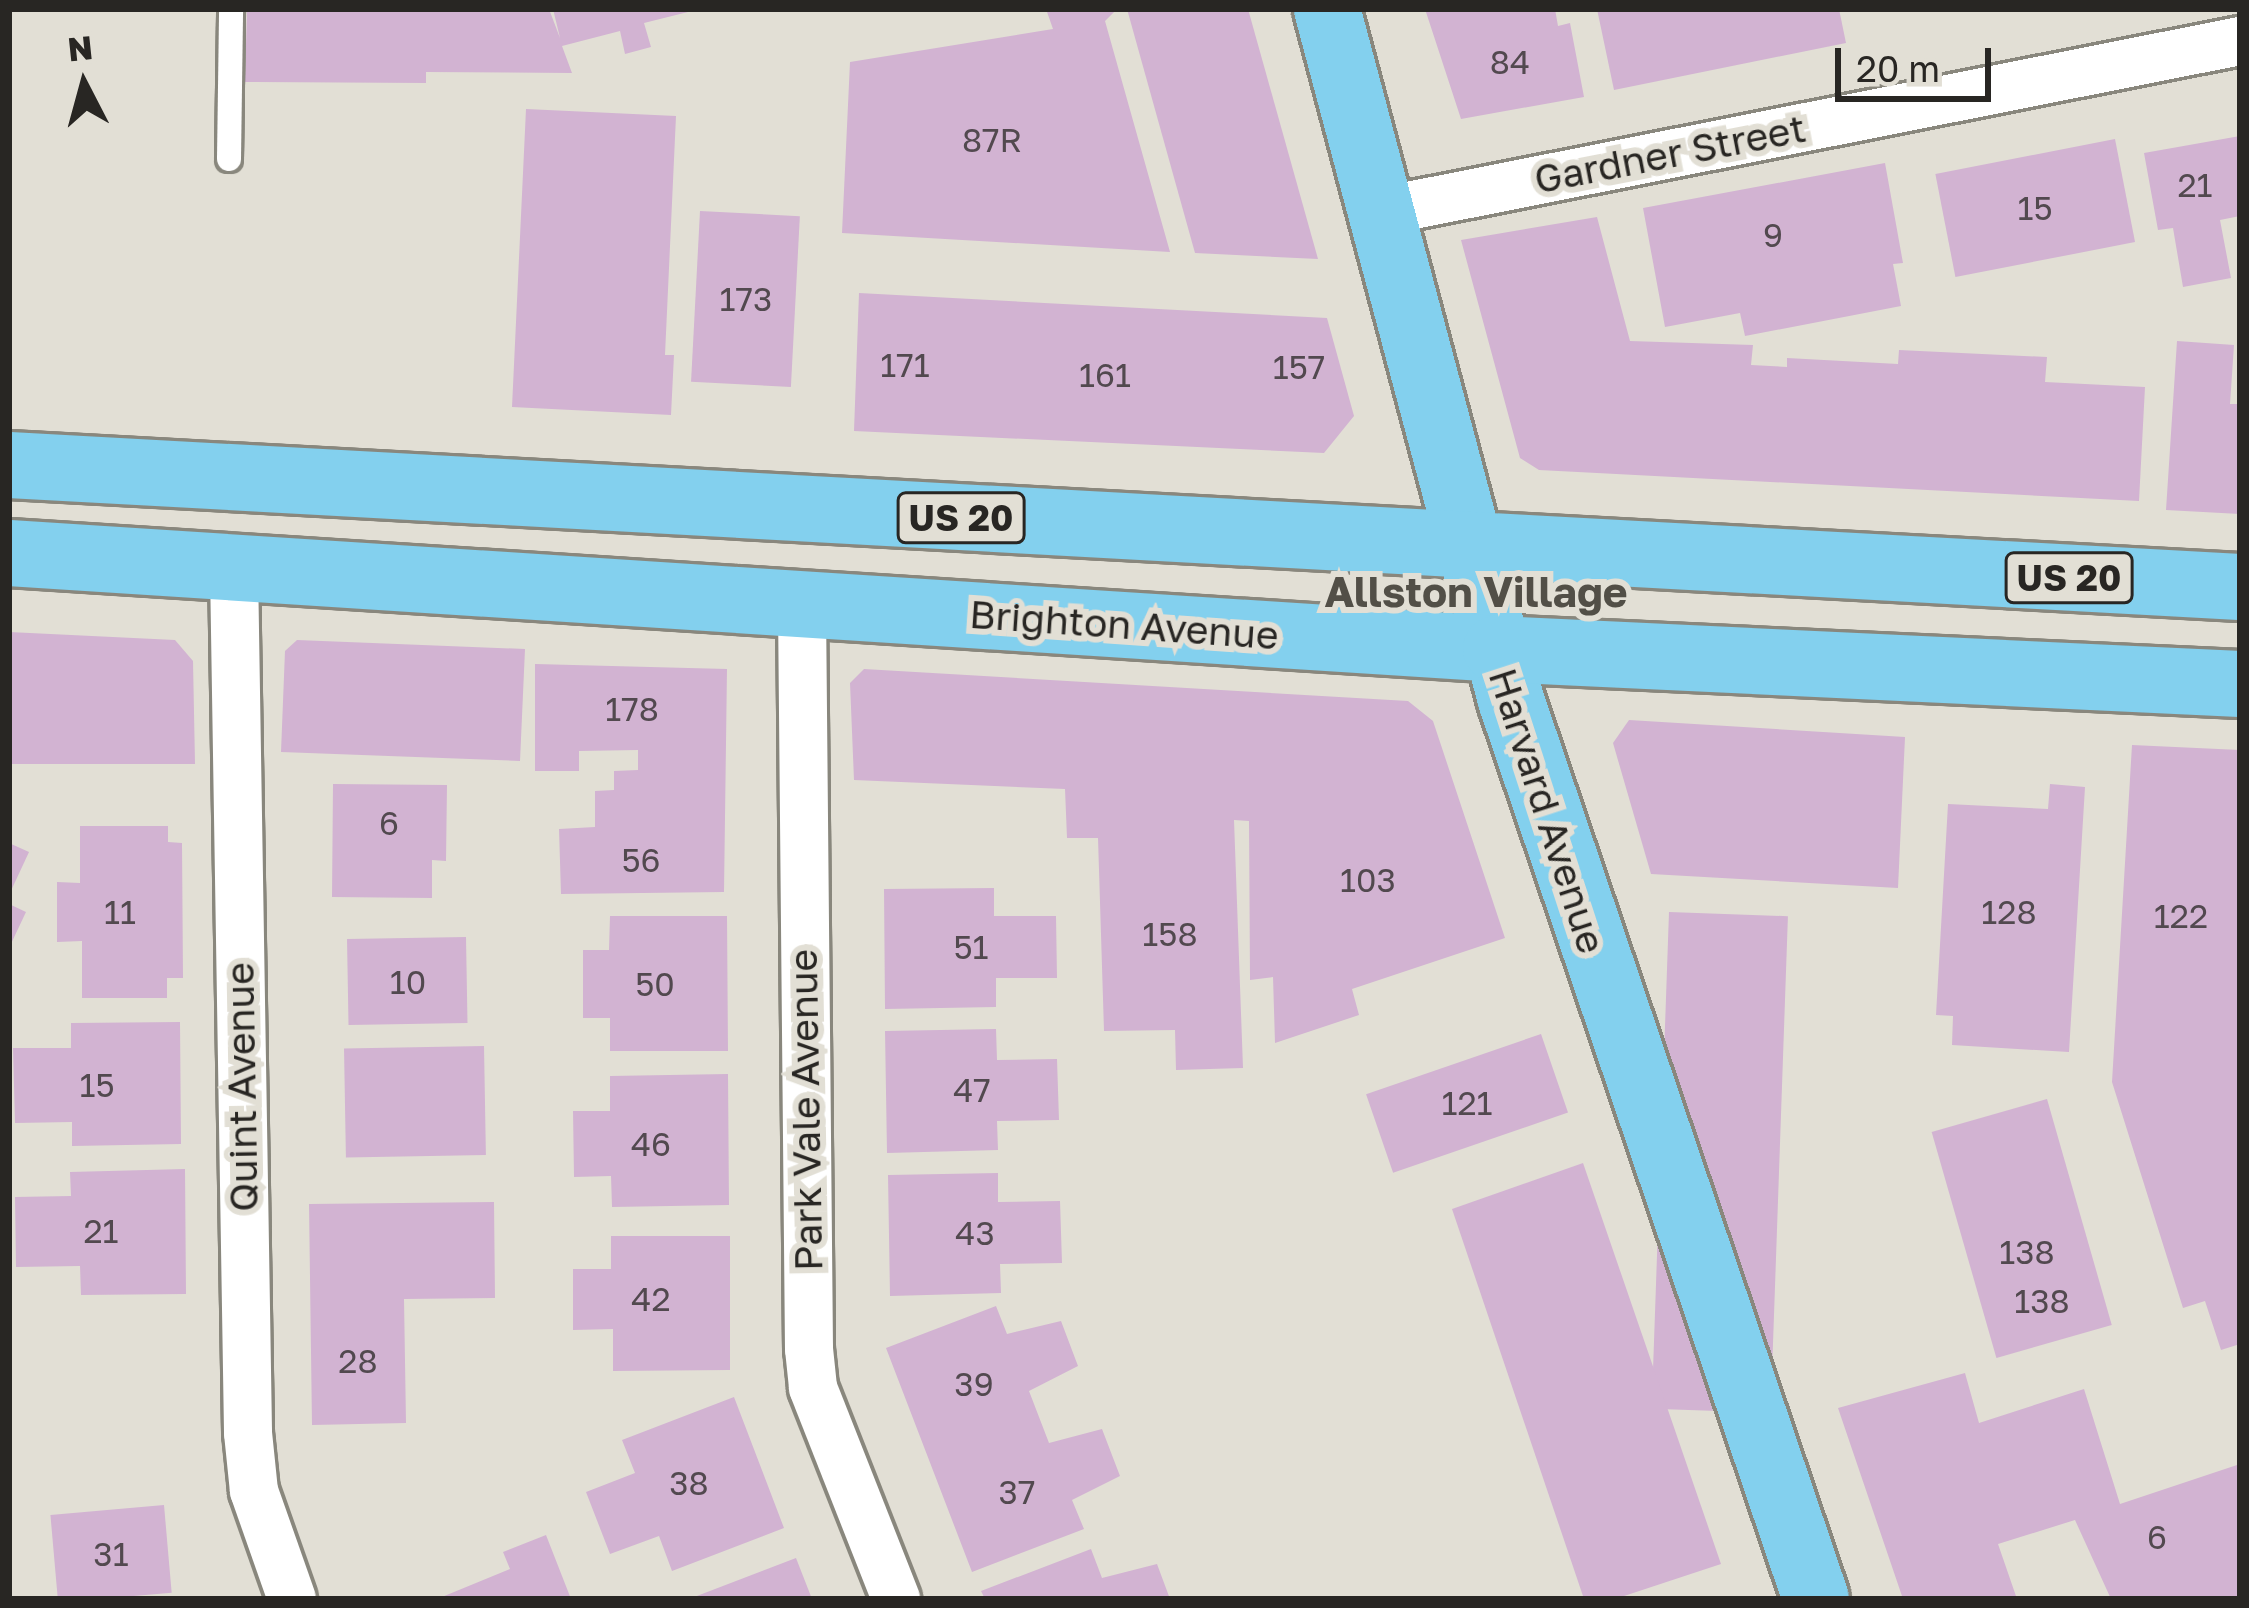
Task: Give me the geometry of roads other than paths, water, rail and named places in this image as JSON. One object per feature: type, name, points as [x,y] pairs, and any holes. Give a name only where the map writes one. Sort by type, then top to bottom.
[{"type":"main road","name":"Harvard Avenue","points":[[1327,9],[1496,649],[1816,1599]]},
{"type":"main road","name":"US 20","points":[[9,465],[2240,587]]},
{"type":"main road","name":"Brighton Avenue","points":[[9,553],[1496,649],[2240,684]]},
{"type":"street","name":"Gardner Street","points":[[1383,212],[2240,41]]},
{"type":"street","name":"Quint Avenue","points":[[234,569],[248,1433],[254,1491],[292,1599]]},
{"type":"street","name":"Park Vale Avenue","points":[[802,606],[809,1349],[813,1388],[896,1599]]},
{"type":"lane","points":[[229,159],[231,9]]},
{"type":"district","name":"Allston Village","points":[[1476,591]]}]
